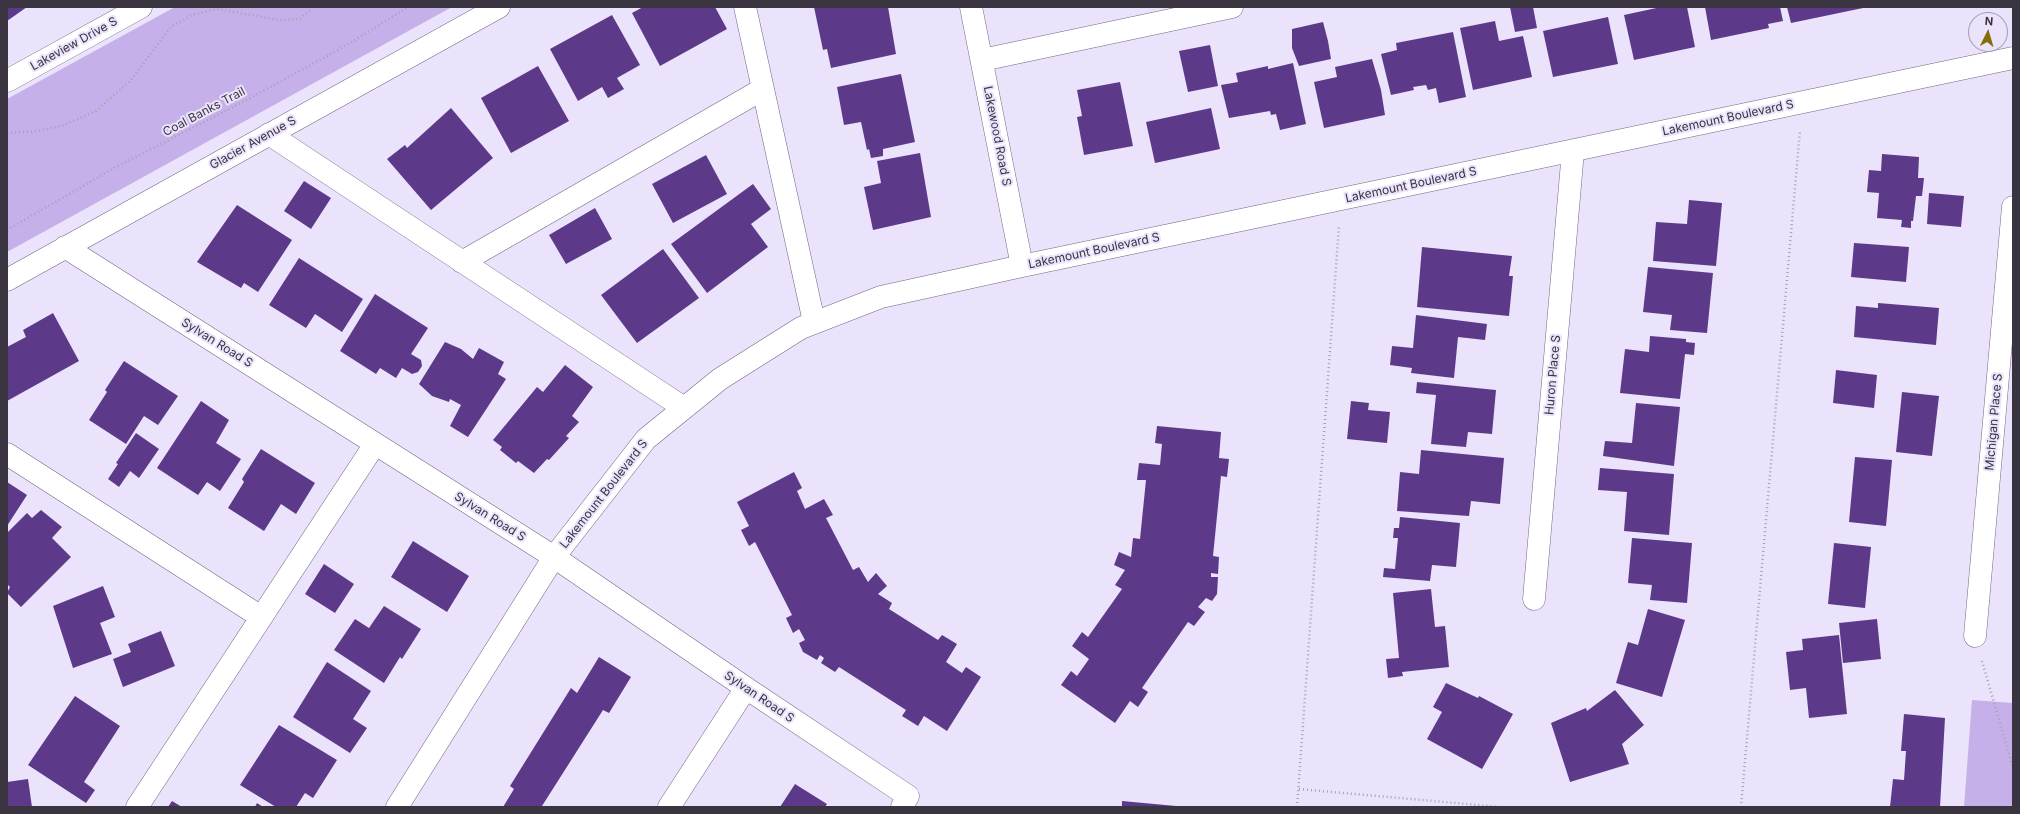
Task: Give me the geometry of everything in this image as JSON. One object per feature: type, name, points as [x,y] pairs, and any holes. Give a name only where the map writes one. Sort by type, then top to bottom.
[{"type":"street","name":"Lakeview Drive S","points":[[7,81],[141,7]]},
{"type":"street","name":"Glacier Avenue S","points":[[7,280],[499,7]]},
{"type":"street","points":[[745,7],[814,322]]},
{"type":"street","name":"Lakewood Road S","points":[[971,7],[1022,266]]},
{"type":"street","points":[[982,60],[1232,7]]},
{"type":"street","name":"Lakemount Boulevard S","points":[[397,807],[554,557],[646,439],[720,379],[801,328],[881,297],[1022,266],[2013,58]]},
{"type":"street","points":[[462,262],[763,89]]},
{"type":"street","points":[[269,134],[684,408]]},
{"type":"street","name":"Huron Place S","points":[[1534,599],[1572,151]]},
{"type":"street","name":"Michigan Place S","points":[[1975,636],[2013,207]]},
{"type":"street","name":"Sylvan Road S","points":[[65,247],[554,557],[746,688],[905,802]]},
{"type":"street","points":[[137,807],[375,444]]},
{"type":"street","points":[[7,454],[261,617]]},
{"type":"street","points":[[669,807],[746,688]]},
{"type":"path","points":[[7,133],[38,131],[64,125],[96,111],[130,81],[171,27],[192,15],[217,9],[279,20],[300,19],[313,7]]},
{"type":"path","name":"Coal Banks Trail","points":[[7,230],[116,167],[241,103],[347,45],[408,7]]},
{"type":"path","points":[[1741,807],[1802,102]]},
{"type":"path","points":[[1297,807],[1341,200]]},
{"type":"path","points":[[1975,636],[2013,768]]},
{"type":"path","points":[[1299,789],[1500,807]]},
{"type":"shaded area","points":[[175,7],[452,7],[7,252],[7,99]]},
{"type":"shaded area","points":[[1972,700],[2013,703],[2013,807],[1964,807]]},
{"type":"building","points":[[7,7],[27,7],[7,21]]},
{"type":"building","points":[[643,7],[715,7],[727,29],[660,66],[632,13]]},
{"type":"building","points":[[814,7],[888,7],[896,54],[831,68],[827,49],[823,50]]},
{"type":"building","points":[[1510,7],[1533,7],[1537,28],[1515,32]]},
{"type":"building","points":[[1661,7],[1687,7],[1695,47],[1634,60],[1624,15]]},
{"type":"building","points":[[1705,7],[1780,7],[1783,21],[1768,24],[1769,28],[1711,40]]},
{"type":"building","points":[[1787,7],[1863,7],[1863,8],[1791,23]]},
{"type":"building","points":[[612,15],[640,65],[617,78],[624,89],[608,98],[602,87],[578,101],[550,49]]},
{"type":"building","points":[[1608,17],[1618,64],[1553,77],[1543,31]]},
{"type":"building","points":[[1495,21],[1499,41],[1523,36],[1532,77],[1473,90],[1460,28]]},
{"type":"building","points":[[1323,22],[1331,59],[1299,66],[1292,48],[1292,29]]},
{"type":"building","points":[[1453,32],[1466,97],[1439,103],[1436,88],[1428,90],[1426,85],[1413,87],[1414,90],[1391,95],[1381,54],[1397,50],[1396,43]]},
{"type":"building","points":[[1210,45],[1218,86],[1188,92],[1179,51]]},
{"type":"building","points":[[1372,59],[1381,90],[1385,115],[1324,128],[1314,82],[1337,77],[1335,67]]},
{"type":"building","points":[[1293,63],[1306,124],[1280,130],[1276,114],[1271,115],[1270,111],[1229,118],[1221,85],[1238,82],[1236,73],[1268,66],[1268,69]]},
{"type":"building","points":[[538,66],[569,121],[511,153],[481,98]]},
{"type":"building","points":[[901,74],[915,142],[883,149],[883,156],[871,158],[869,149],[867,150],[861,122],[844,125],[837,87]]},
{"type":"building","points":[[1120,82],[1133,146],[1084,155],[1077,117],[1082,116],[1077,90]]},
{"type":"building","points":[[451,108],[493,158],[431,210],[387,159],[405,145],[407,148]]},
{"type":"building","points":[[1211,108],[1220,149],[1155,163],[1146,122]]},
{"type":"building","points":[[920,153],[931,217],[873,230],[864,187],[881,183],[877,161]]},
{"type":"building","points":[[1882,154],[1919,157],[1918,178],[1924,178],[1922,196],[1916,196],[1911,228],[1901,227],[1902,220],[1877,218],[1879,193],[1867,192],[1869,170],[1881,171]]},
{"type":"building","points":[[706,155],[727,194],[673,223],[652,184]]},
{"type":"building","points":[[304,181],[331,198],[311,229],[284,211]]},
{"type":"building","points":[[753,184],[771,209],[751,224],[768,247],[707,293],[671,244]]},
{"type":"building","points":[[1929,193],[1964,196],[1961,227],[1927,224]]},
{"type":"building","points":[[1689,200],[1722,203],[1716,266],[1653,261],[1656,222],[1687,224]]},
{"type":"building","points":[[237,205],[292,240],[258,292],[244,283],[241,288],[197,262]]},
{"type":"building","points":[[595,208],[612,239],[566,264],[549,235]]},
{"type":"building","points":[[1854,243],[1909,247],[1906,282],[1851,277]]},
{"type":"building","points":[[1422,247],[1512,256],[1509,276],[1513,276],[1509,316],[1417,307]]},
{"type":"building","points":[[663,249],[699,298],[637,343],[601,295]]},
{"type":"building","points":[[299,258],[363,299],[342,332],[315,314],[306,328],[269,305]]},
{"type":"building","points":[[1648,267],[1713,273],[1707,333],[1670,330],[1672,315],[1643,312]]},
{"type":"building","points":[[375,294],[428,328],[411,354],[421,360],[422,366],[418,372],[412,374],[402,368],[396,378],[380,368],[376,374],[340,351]]},
{"type":"building","points":[[1878,303],[1939,308],[1936,345],[1854,337],[1856,306],[1878,308]]},
{"type":"building","points":[[53,313],[79,361],[7,401],[7,347],[26,337],[23,330]]},
{"type":"building","points":[[1416,315],[1487,324],[1485,340],[1458,337],[1454,378],[1411,373],[1412,368],[1390,365],[1392,346],[1413,348]]},
{"type":"building","points":[[1650,336],[1686,339],[1686,342],[1695,343],[1694,355],[1685,354],[1680,399],[1620,393],[1625,349],[1649,352]]},
{"type":"building","points":[[445,342],[461,349],[473,359],[479,348],[504,362],[498,374],[506,379],[468,437],[450,426],[461,405],[450,399],[449,402],[432,396],[419,384]]},
{"type":"building","points":[[124,361],[178,396],[158,425],[144,416],[126,444],[89,420],[107,392],[105,390]]},
{"type":"building","points":[[565,365],[593,387],[572,416],[579,422],[566,436],[569,438],[549,460],[547,459],[534,473],[518,461],[516,463],[500,450],[502,447],[493,440],[537,387],[543,392]]},
{"type":"building","points":[[1836,370],[1877,375],[1874,408],[1833,403]]},
{"type":"building","points":[[1417,382],[1496,390],[1492,434],[1468,432],[1466,447],[1431,444],[1436,395],[1416,393]]},
{"type":"building","points":[[1902,392],[1939,396],[1932,456],[1896,452]]},
{"type":"building","points":[[201,401],[229,420],[216,443],[241,459],[220,491],[207,482],[198,495],[157,468]]},
{"type":"building","points":[[1351,401],[1369,403],[1368,410],[1390,412],[1387,443],[1347,439]]},
{"type":"building","points":[[1636,403],[1680,407],[1674,466],[1603,456],[1605,441],[1632,443]]},
{"type":"building","points":[[1157,426],[1221,432],[1219,458],[1229,459],[1227,477],[1221,476],[1213,556],[1219,557],[1218,574],[1211,573],[1211,577],[1218,577],[1217,594],[1212,601],[1206,598],[1198,607],[1205,612],[1194,626],[1188,622],[1142,688],[1148,692],[1138,707],[1130,701],[1115,723],[1061,685],[1071,671],[1077,676],[1089,659],[1072,646],[1082,632],[1088,637],[1122,589],[1115,585],[1125,570],[1114,565],[1119,552],[1131,557],[1133,538],[1140,539],[1146,480],[1137,480],[1139,463],[1160,465],[1162,444],[1155,443]]},
{"type":"building","points":[[136,433],[159,449],[139,478],[130,471],[119,487],[108,479],[118,464],[116,463]]},
{"type":"building","points":[[261,449],[315,483],[296,514],[281,504],[264,531],[228,508],[244,482],[242,479]]},
{"type":"building","points":[[1421,450],[1504,458],[1500,504],[1471,501],[1469,516],[1397,511],[1400,472],[1419,474]]},
{"type":"building","points":[[1855,457],[1892,460],[1886,526],[1849,522]]},
{"type":"building","points":[[1600,468],[1674,474],[1669,535],[1624,531],[1627,492],[1598,490]]},
{"type":"building","points":[[794,472],[802,488],[797,491],[805,509],[824,499],[833,515],[826,518],[853,570],[859,567],[868,582],[876,573],[887,586],[878,594],[892,603],[889,609],[938,640],[942,635],[957,644],[946,662],[962,673],[966,667],[981,677],[947,731],[924,716],[918,726],[902,716],[906,710],[839,667],[835,672],[821,663],[824,658],[820,655],[817,660],[803,652],[799,643],[805,640],[799,629],[793,633],[786,618],[792,615],[755,542],[749,546],[741,530],[749,526],[737,502]]},
{"type":"building","points":[[7,482],[27,495],[7,526]]},
{"type":"building","points":[[41,510],[62,527],[52,538],[71,557],[21,607],[7,593],[10,587],[7,584],[7,533],[27,513],[32,518]]},
{"type":"building","points":[[1400,517],[1460,523],[1456,567],[1432,565],[1430,581],[1383,577],[1384,568],[1395,569],[1398,538],[1393,538],[1394,528],[1399,528]]},
{"type":"building","points":[[1632,538],[1692,543],[1687,603],[1650,600],[1652,585],[1628,583]]},
{"type":"building","points":[[413,541],[469,576],[447,612],[391,577]]},
{"type":"building","points":[[1834,543],[1871,547],[1865,608],[1828,604]]},
{"type":"building","points":[[324,564],[354,584],[335,613],[305,594]]},
{"type":"building","points":[[103,586],[115,617],[100,623],[112,654],[73,668],[53,606]]},
{"type":"building","points":[[1431,589],[1435,627],[1445,626],[1449,667],[1402,672],[1403,676],[1388,678],[1386,659],[1399,658],[1393,593]]},
{"type":"building","points":[[384,606],[421,629],[402,659],[400,657],[384,683],[334,650],[355,619],[369,628]]},
{"type":"building","points":[[1648,609],[1685,620],[1662,697],[1616,683],[1628,642],[1638,645]]},
{"type":"building","points":[[1877,619],[1881,659],[1843,663],[1839,623]]},
{"type":"building","points":[[161,631],[175,666],[123,687],[113,659],[131,652],[128,644]]},
{"type":"building","points":[[1839,635],[1847,714],[1809,718],[1806,688],[1790,690],[1786,652],[1803,650],[1802,639]]},
{"type":"building","points":[[599,657],[631,677],[609,713],[603,710],[542,806],[543,807],[503,807],[514,789],[510,786],[571,688],[577,693]]},
{"type":"building","points":[[327,662],[371,691],[353,719],[367,728],[350,753],[293,717]]},
{"type":"building","points":[[1446,683],[1478,698],[1479,696],[1513,714],[1482,769],[1427,739],[1442,712],[1433,707]]},
{"type":"building","points":[[1615,690],[1644,725],[1622,744],[1629,764],[1570,782],[1551,723],[1586,708],[1587,711]]},
{"type":"building","points":[[75,696],[120,726],[84,782],[95,790],[86,803],[28,765]]},
{"type":"building","points":[[1904,714],[1945,718],[1940,807],[1890,807],[1893,779],[1904,780],[1906,751],[1901,751]]},
{"type":"building","points":[[279,725],[337,760],[313,798],[305,793],[296,807],[276,807],[240,785]]},
{"type":"building","points":[[28,779],[32,807],[7,807],[7,782]]},
{"type":"building","points":[[795,784],[827,804],[825,807],[780,807]]},
{"type":"building","points":[[172,801],[182,807],[168,807]]},
{"type":"building","points":[[1122,801],[1176,806],[1176,807],[1122,807]]},
{"type":"building","points":[[257,803],[263,807],[255,807]]}]
